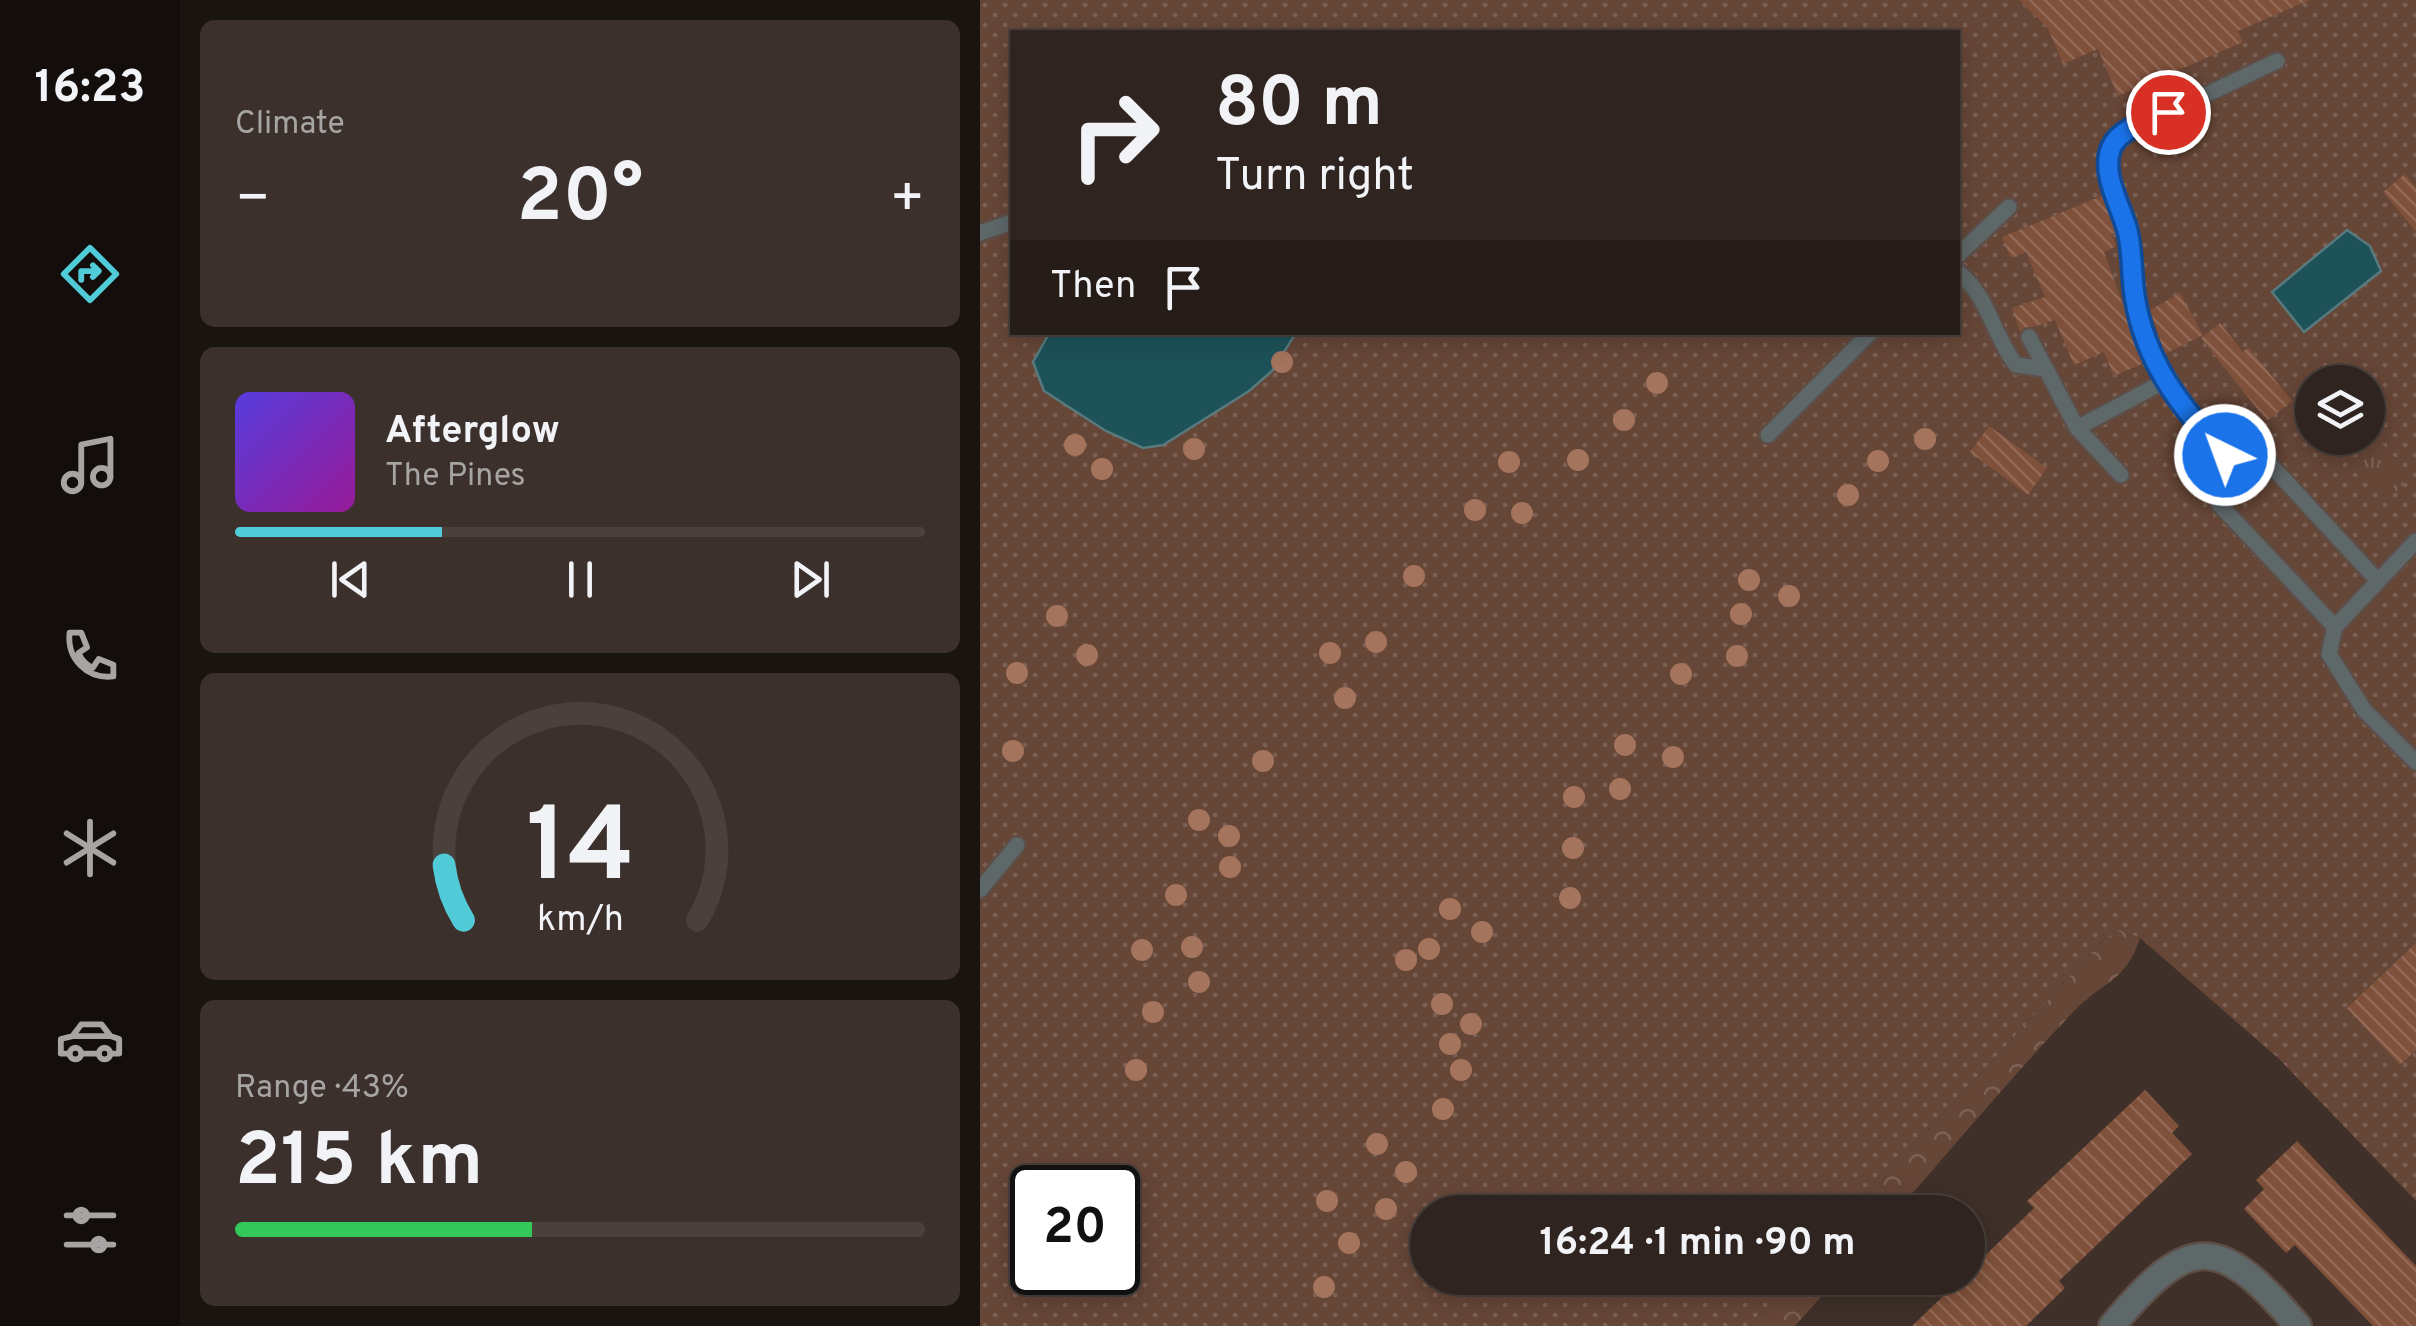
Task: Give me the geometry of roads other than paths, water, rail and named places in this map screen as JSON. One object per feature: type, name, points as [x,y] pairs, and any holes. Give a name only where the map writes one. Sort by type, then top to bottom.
[{"type":"street","points":[[2112,1326],[2168,1266],[2189,1255],[2208,1255],[2232,1263],[2298,1326]]},
{"type":"lane","points":[[2246,478],[2165,381],[2141,322],[2130,242],[2110,180],[2110,151],[2117,136],[2276,61]]},
{"type":"lane","points":[[1960,253],[2008,207]]},
{"type":"lane","points":[[980,234],[1010,223]]},
{"type":"lane","points":[[1960,274],[1979,290],[2000,345],[2016,365],[2046,369]]},
{"type":"lane","points":[[1768,435],[1869,335]]},
{"type":"lane","points":[[2029,337],[2077,428],[2121,475]]},
{"type":"lane","points":[[2077,428],[2165,381]]},
{"type":"lane","points":[[2335,627],[2218,504],[2266,460],[2377,580]]},
{"type":"lane","points":[[2416,541],[2335,627],[2329,654],[2364,710],[2416,762]]},
{"type":"lane","points":[[980,890],[1017,846]]},
{"type":"water","points":[[2347,230],[2370,246],[2381,271],[2304,332],[2272,292]]},
{"type":"water","points":[[1048,335],[1295,335],[1272,371],[1249,391],[1163,445],[1143,448],[1106,431],[1044,391],[1033,362]]}]
